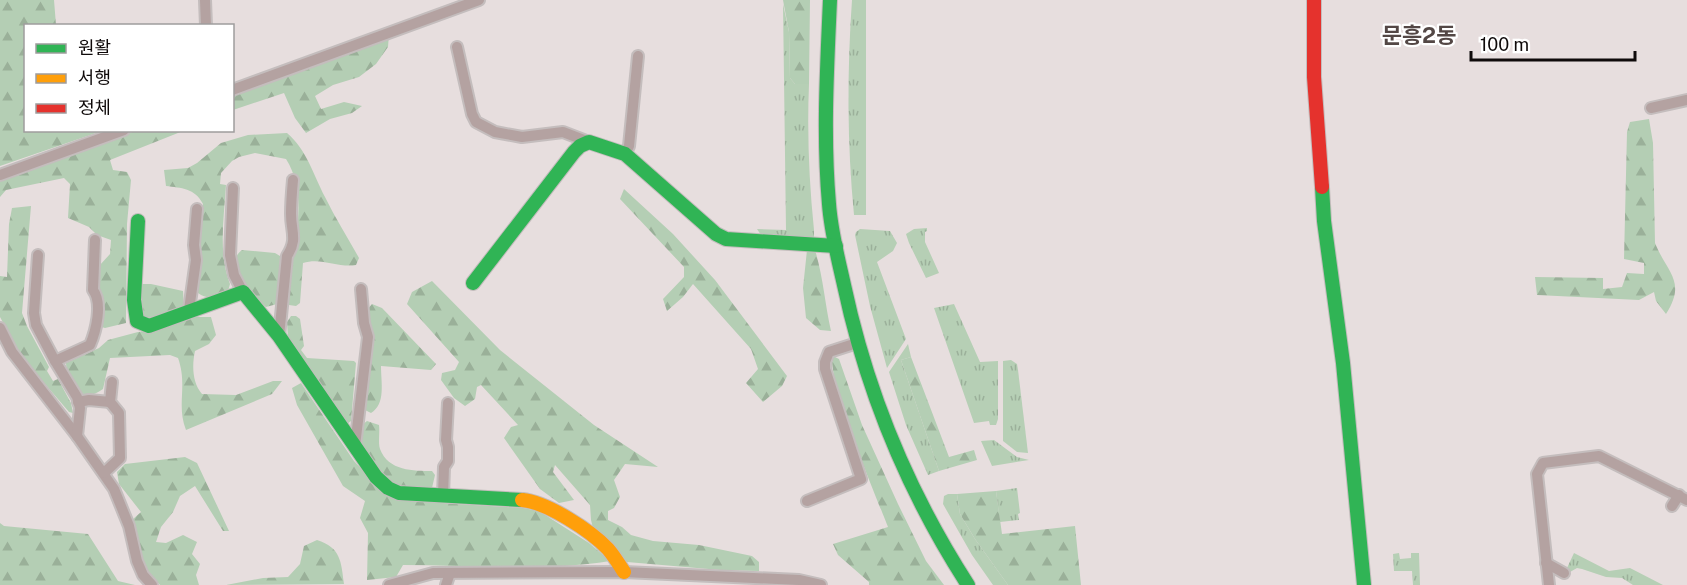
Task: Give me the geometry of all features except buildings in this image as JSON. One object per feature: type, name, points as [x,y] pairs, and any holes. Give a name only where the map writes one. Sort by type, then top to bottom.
[{"type":"street","points":[[205,0],[206,24]]},
{"type":"street","points":[[234,89],[479,0]]},
{"type":"street","points":[[820,0],[830,16]]},
{"type":"street","points":[[830,0],[826,147],[829,206],[856,343],[896,454],[927,518],[968,585]]},
{"type":"street","points":[[1314,0],[1314,77],[1324,221],[1343,363],[1364,585]]},
{"type":"street","points":[[457,47],[472,114],[476,122],[495,132],[522,137],[563,132],[625,154],[708,227],[726,239],[836,246]]},
{"type":"street","points":[[625,154],[629,146],[638,56]]},
{"type":"street","points":[[1651,108],[1687,100]]},
{"type":"street","points":[[0,175],[118,132]]},
{"type":"street","points":[[473,283],[574,152],[589,141]]},
{"type":"street","points":[[279,336],[287,256],[292,248],[294,228],[291,218],[293,180]]},
{"type":"street","points":[[233,188],[230,255],[234,275],[243,292],[279,336],[376,477],[388,488],[399,493],[530,501],[546,506],[607,548],[624,572]]},
{"type":"street","points":[[189,310],[196,260],[194,245],[197,209]]},
{"type":"street","points":[[138,222],[134,300],[137,321],[143,325],[149,326],[243,292]]},
{"type":"street","points":[[55,361],[90,345],[92,339],[97,316],[97,295],[93,290],[95,240]]},
{"type":"street","points":[[38,255],[34,313],[36,325],[78,402],[80,408],[77,436]]},
{"type":"street","points":[[354,447],[368,337],[364,323],[361,290]]},
{"type":"street","points":[[0,328],[12,352],[77,436],[114,489],[129,526],[137,561],[143,575],[152,585]]},
{"type":"street","points":[[807,501],[861,479],[825,369],[829,352],[856,343]]},
{"type":"street","points":[[104,473],[120,458],[119,413],[110,402],[112,382]]},
{"type":"street","points":[[78,402],[89,400],[110,402]]},
{"type":"street","points":[[444,496],[444,467],[448,461],[446,440],[448,403]]},
{"type":"street","points":[[1549,585],[1537,474],[1543,463],[1599,456],[1683,497],[1672,506]]},
{"type":"street","points":[[1546,563],[1564,573]]},
{"type":"street","points":[[389,585],[433,573],[624,572],[799,580],[821,585]]},
{"type":"street","points":[[446,585],[450,573]]},
{"type":"green space","points":[[0,0],[54,0],[56,24],[24,24],[24,132],[99,132],[0,166]]},
{"type":"green space","points":[[783,0],[810,0],[809,84],[795,84],[790,78],[789,32]]},
{"type":"green space","points":[[852,0],[866,0],[866,215],[854,215],[850,161],[849,54]]},
{"type":"green space","points":[[783,4],[789,32],[790,78],[795,84],[809,84],[809,157],[814,237],[808,239],[761,235],[757,229],[786,230]]},
{"type":"green space","points":[[389,34],[388,47],[376,64],[359,77],[333,85],[315,96],[321,109],[344,102],[362,106],[352,113],[330,119],[306,133],[295,118],[284,93],[234,110],[234,94]]},
{"type":"green space","points":[[1649,119],[1653,143],[1655,243],[1675,285],[1672,303],[1666,314],[1656,301],[1654,292],[1639,300],[1537,295],[1535,277],[1603,278],[1603,289],[1622,287],[1627,273],[1644,274],[1644,263],[1624,259],[1627,132],[1630,122]]},
{"type":"green space","points":[[132,132],[180,132],[110,160],[113,170],[127,172],[131,180],[127,224],[126,323],[105,328],[98,326],[99,266],[110,254],[111,240],[97,235],[89,227],[68,218],[70,184],[64,178],[6,190],[0,197],[0,179]]},
{"type":"green space","points":[[287,133],[305,155],[329,205],[359,258],[356,265],[316,261],[303,263],[300,303],[296,306],[289,305],[286,301],[297,228],[298,192],[294,175],[286,159],[255,153],[232,161],[221,173],[220,184],[226,185],[223,248],[230,284],[228,291],[213,297],[198,293],[203,204],[192,192],[166,186],[164,170],[188,168],[221,143],[248,135]]},
{"type":"green space","points":[[624,189],[673,234],[715,280],[787,376],[782,386],[763,402],[746,383],[758,369],[751,349],[693,284],[683,297],[667,311],[663,299],[684,277],[684,267],[620,199]]},
{"type":"green space","points":[[31,206],[22,313],[49,367],[47,371],[53,381],[58,379],[71,403],[73,413],[69,412],[21,356],[0,317],[0,276],[7,277],[9,224],[12,208]]},
{"type":"green space","points":[[927,228],[925,242],[939,273],[926,278],[906,234],[914,229]]},
{"type":"green space","points":[[860,229],[890,231],[897,243],[893,251],[877,262],[906,339],[887,368],[870,306],[855,235]]},
{"type":"green space","points":[[242,250],[275,253],[280,256],[277,304],[266,307],[242,280],[235,263],[237,255]]},
{"type":"green space","points":[[807,250],[815,250],[831,331],[820,330],[806,318],[803,288]]},
{"type":"green space","points":[[432,281],[500,350],[594,425],[658,467],[625,464],[614,480],[620,497],[614,508],[608,511],[608,520],[631,535],[653,541],[699,545],[752,556],[759,562],[759,571],[627,562],[594,532],[590,505],[555,465],[553,472],[574,500],[559,503],[540,489],[504,438],[511,427],[518,425],[481,385],[477,387],[475,399],[465,406],[454,398],[441,380],[442,373],[455,370],[459,362],[407,304],[412,292]]},
{"type":"green space","points":[[140,284],[183,291],[184,309],[144,319],[138,314]]},
{"type":"green space","points":[[372,304],[382,308],[436,364],[431,370],[381,366],[381,399],[371,413],[365,410],[363,404],[371,334],[367,310]]},
{"type":"green space","points":[[954,304],[980,362],[998,361],[998,419],[996,425],[990,425],[989,421],[974,423],[934,308]]},
{"type":"green space","points":[[291,316],[300,319],[304,346],[301,350],[307,358],[356,363],[351,421],[347,424],[288,338],[287,322]]},
{"type":"green space","points":[[196,317],[211,317],[216,335],[209,344],[195,351],[194,373],[196,384],[202,394],[236,395],[273,381],[282,381],[272,394],[186,430],[182,412],[182,378],[178,358],[170,355],[110,358],[103,389],[88,395],[77,390],[69,379],[66,363],[99,348],[108,340],[156,330]]},
{"type":"green space","points":[[908,344],[911,357],[901,360],[939,471],[928,475],[906,425],[889,372]]},
{"type":"green space","points":[[833,356],[839,359],[862,425],[898,504],[926,561],[944,585],[869,585],[869,582],[838,555],[833,544],[888,527],[844,412],[833,368]]},
{"type":"green space","points":[[911,357],[949,457],[974,450],[977,460],[939,471],[901,360]]},
{"type":"green space","points":[[1011,360],[1017,364],[1028,453],[1017,452],[1003,441],[1003,361]]},
{"type":"green space","points":[[301,383],[354,461],[372,480],[441,503],[539,511],[589,543],[610,561],[533,567],[403,565],[396,577],[367,580],[368,533],[360,518],[365,501],[343,486],[297,405],[292,388]]},
{"type":"green space","points":[[367,421],[379,425],[380,449],[389,462],[402,468],[432,471],[435,475],[432,488],[425,490],[390,484],[362,445],[362,425]]},
{"type":"green space","points":[[994,440],[1017,457],[1029,460],[992,466],[981,441]]},
{"type":"green space","points":[[185,457],[197,463],[229,531],[223,531],[195,486],[180,496],[173,512],[161,527],[156,542],[166,543],[183,535],[197,542],[192,554],[200,564],[196,575],[199,585],[160,585],[146,570],[132,520],[141,512],[119,484],[117,472],[125,464]]},
{"type":"green space","points":[[1017,488],[1019,520],[1000,522],[996,491]]},
{"type":"green space","points":[[996,491],[1002,534],[1075,526],[1081,585],[1008,585],[960,514],[957,494]]},
{"type":"green space","points":[[957,494],[960,514],[1008,585],[993,585],[972,555],[943,504],[944,496]]},
{"type":"green space","points":[[0,523],[4,526],[88,534],[118,581],[135,585],[0,585]]},
{"type":"green space","points":[[317,540],[335,551],[342,569],[344,584],[226,585],[263,578],[288,577],[300,564],[304,546]]},
{"type":"green space","points":[[1399,553],[1400,559],[1411,558],[1411,553],[1419,553],[1420,585],[1413,585],[1412,571],[1394,571],[1393,554]]},
{"type":"green space","points":[[1574,553],[1609,571],[1630,568],[1663,585],[1633,585],[1622,578],[1606,577],[1577,568],[1570,572],[1566,570]]},
{"type":"traffic: fast","points":[[830,0],[826,102],[827,178],[831,225],[853,325],[878,403],[908,478],[946,550],[968,585]]},
{"type":"traffic: fast","points":[[473,283],[574,152],[589,142],[625,154],[716,234],[726,239],[836,246]]},
{"type":"traffic: fast","points":[[1322,187],[1324,221],[1343,363],[1364,585]]},
{"type":"traffic: fast","points":[[138,221],[134,300],[137,321],[149,326],[243,292],[279,336],[376,477],[388,488],[399,493],[522,500]]},
{"type":"traffic: slow","points":[[522,500],[544,506],[580,526],[608,549],[624,572]]},
{"type":"traffic: jam","points":[[1314,0],[1314,77],[1322,187]]},
{"type":"district","name":"문흥2동","points":[[1419,35]]}]
